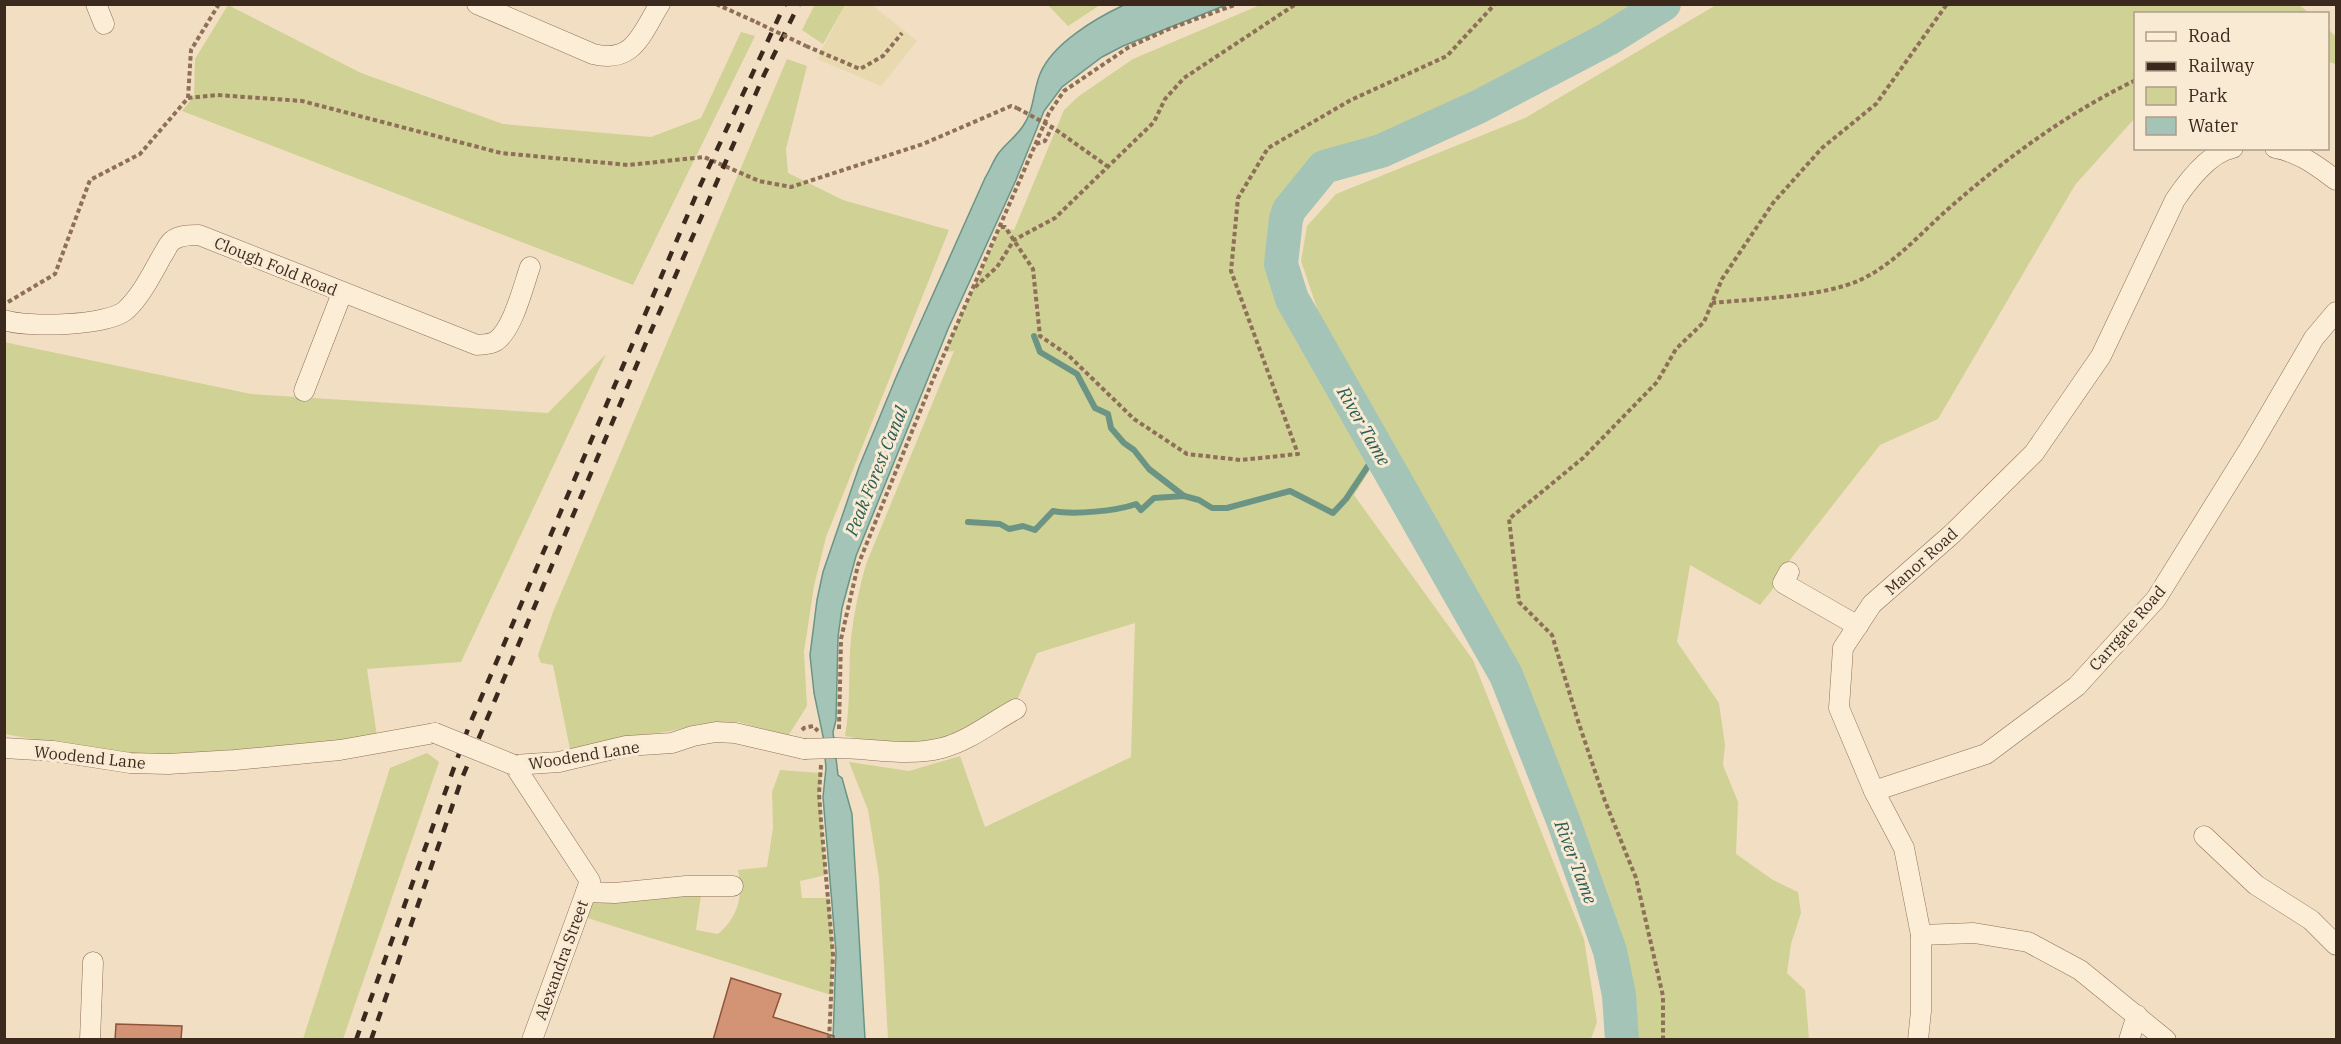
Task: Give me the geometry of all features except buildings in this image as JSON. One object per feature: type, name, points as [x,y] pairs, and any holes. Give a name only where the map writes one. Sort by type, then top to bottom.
[{"type":"street","points":[[96,4],[104,24]]},
{"type":"street","points":[[477,4],[593,54],[607,57],[619,56],[633,48],[660,4]]},
{"type":"street","name":"Manor Road","points":[[1918,1040],[1921,1011],[1921,935],[1904,848],[1874,791],[1839,708],[1844,648],[1872,604],[1952,534],[2034,453],[2101,356],[2175,200],[2189,179],[2228,150]]},
{"type":"street","points":[[2284,150],[2311,161],[2337,180]]},
{"type":"street","name":"Clough Fold Road","points":[[4,320],[17,324],[60,324],[111,318],[126,310],[144,286],[172,240],[186,235],[199,235],[477,345],[495,342],[507,330],[530,267]]},
{"type":"street","points":[[304,391],[342,293]]},
{"type":"street","name":"Carrgate Road","points":[[1874,791],[1986,754],[2077,686],[2156,599],[2251,446],[2314,338],[2337,312]]},
{"type":"street","points":[[1789,572],[1783,583],[1858,626]]},
{"type":"street","name":"Woodend Lane","points":[[4,748],[53,751],[130,763],[168,764],[340,750],[435,733],[514,765],[559,762],[626,746],[672,743],[716,732],[735,733],[812,751],[844,741],[905,752],[942,748],[977,732],[1016,709]]},
{"type":"street","points":[[514,765],[588,887],[615,893],[686,886],[732,886]]},
{"type":"street","points":[[2204,836],[2256,885],[2311,920],[2337,945]]},
{"type":"street","name":"Alexandra Street","points":[[532,1040],[588,887]]},
{"type":"street","points":[[1921,935],[1974,933],[2028,942],[2080,970],[2166,1040]]},
{"type":"street","points":[[90,1040],[93,962]]},
{"type":"street","points":[[2129,1040],[2137,1015]]},
{"type":"path","points":[[4,304],[55,274],[90,180],[140,154],[188,98],[191,50],[219,4]]},
{"type":"path","points":[[716,4],[860,69],[883,56],[902,33]]},
{"type":"path","points":[[844,741],[841,639],[858,565],[972,290],[1049,113],[1064,91],[1128,47],[1237,4]]},
{"type":"path","points":[[972,290],[997,267],[1014,240],[1055,218],[1154,122],[1165,99],[1184,78],[1296,4]]},
{"type":"path","points":[[1000,227],[1005,227],[1033,269],[1040,336],[1068,355],[1134,419],[1187,454],[1241,460],[1298,454],[1231,271],[1238,198],[1268,148],[1351,100],[1447,56],[1495,4]]},
{"type":"path","points":[[1664,1040],[1663,996],[1636,878],[1581,731],[1552,635],[1519,602],[1509,519],[1583,458],[1657,382],[1676,349],[1704,322],[1722,279],[1773,203],[1822,148],[1876,104],[1947,4]]},
{"type":"path","points":[[1712,303],[1823,291],[1865,278],[1902,252],[1955,202],[2027,146],[2105,95],[2134,81]]},
{"type":"path","points":[[188,98],[217,95],[302,102],[501,153],[628,165],[704,158],[759,181],[791,187],[923,144],[1011,106],[1052,127],[1107,166]]},
{"type":"path","points":[[1036,144],[1045,141],[1052,127]]},
{"type":"path","points":[[812,751],[822,773],[819,794],[832,955],[829,1040]]},
{"type":"shaded area","points":[[845,5],[872,5],[917,41],[881,86],[817,59]]},
{"type":"green space","points":[[815,4],[845,5],[823,44],[802,30]]},
{"type":"green space","points":[[2298,4],[2308,12],[2134,12],[2134,119],[2075,185],[1938,419],[1880,445],[1789,561],[1760,605],[1690,565],[1677,642],[1719,703],[1725,745],[1723,765],[1738,802],[1736,854],[1773,880],[1798,892],[1801,913],[1791,944],[1787,973],[1805,990],[1809,1039],[1622,1039],[1619,995],[1610,951],[1563,820],[1506,675],[1464,601],[1478,598],[1319,314],[1301,261],[1307,226],[1336,194],[1525,118],[1716,5]]},
{"type":"green space","points":[[228,5],[361,73],[503,124],[651,137],[701,118],[741,32],[755,36],[633,285],[182,111],[194,96],[195,59]]},
{"type":"green space","points":[[1048,5],[1100,5],[1068,26]]},
{"type":"green space","points":[[1260,5],[1664,5],[1608,39],[1478,107],[1381,151],[1324,167],[1289,210],[1282,246],[1281,264],[1292,299],[1380,454],[1354,495],[1473,660],[1584,939],[1597,1022],[1591,1039],[888,1039],[879,877],[868,810],[849,762],[909,771],[960,756],[985,827],[1131,757],[1135,623],[1037,653],[1012,712],[942,748],[862,748],[861,739],[845,736],[851,638],[866,564],[954,351],[945,352],[1001,227],[1014,230],[1064,110],[1079,96],[1133,59]]},
{"type":"green space","points":[[2329,30],[2336,37],[2336,64],[2329,62]]},
{"type":"green space","points":[[787,59],[807,66],[786,149],[788,173],[843,200],[949,230],[826,537],[814,586],[804,652],[807,706],[788,736],[739,722],[699,724],[671,731],[623,738],[572,759],[553,665],[541,663],[538,655],[553,612]]},
{"type":"green space","points":[[4,342],[251,394],[548,413],[606,354],[461,662],[367,669],[377,736],[238,752],[154,755],[98,751],[5,734]]},
{"type":"green space","points":[[427,753],[439,762],[343,1039],[303,1039],[390,768]]},
{"type":"green space","points":[[780,770],[822,773],[819,794],[826,875],[800,881],[802,898],[829,898],[833,955],[831,995],[578,915],[609,887],[701,895],[696,930],[718,934],[731,920],[738,905],[740,888],[738,870],[767,867],[773,828],[772,792]]},
{"type":"water","name":"Peak Forest Canal","points":[[1124,5],[1226,5],[1123,46],[1102,57],[1062,87],[1044,111],[1016,180],[948,329],[856,556],[842,608],[838,637],[836,720],[833,732],[838,775],[842,778],[852,814],[865,1039],[833,1040],[836,952],[823,797],[826,768],[810,655],[823,572],[859,467],[897,375],[985,178],[1001,150],[1027,120],[1040,74],[1054,52],[1064,42],[1088,25]]},
{"type":"waterway","name":"River Tame","points":[[1622,1040],[1619,995],[1610,951],[1563,820],[1506,675],[1292,299],[1281,264],[1289,210],[1324,167],[1381,151],[1478,107],[1608,39],[1664,4]]},
{"type":"waterway","points":[[1034,336],[1040,352],[1077,374],[1095,408],[1108,414],[1111,428],[1124,443],[1134,450],[1149,469],[1184,496]]},
{"type":"waterway","points":[[968,522],[1000,524],[1009,529],[1023,526],[1035,530],[1053,511],[1095,512],[1136,504],[1141,510],[1154,498],[1184,496],[1199,500],[1212,508],[1227,508],[1290,491],[1333,513],[1346,499],[1378,451]]},
{"type":"railway","points":[[356,1040],[469,726],[700,186],[785,4]]},
{"type":"railway","points":[[371,1040],[462,778],[651,331],[764,75],[799,4]]}]
